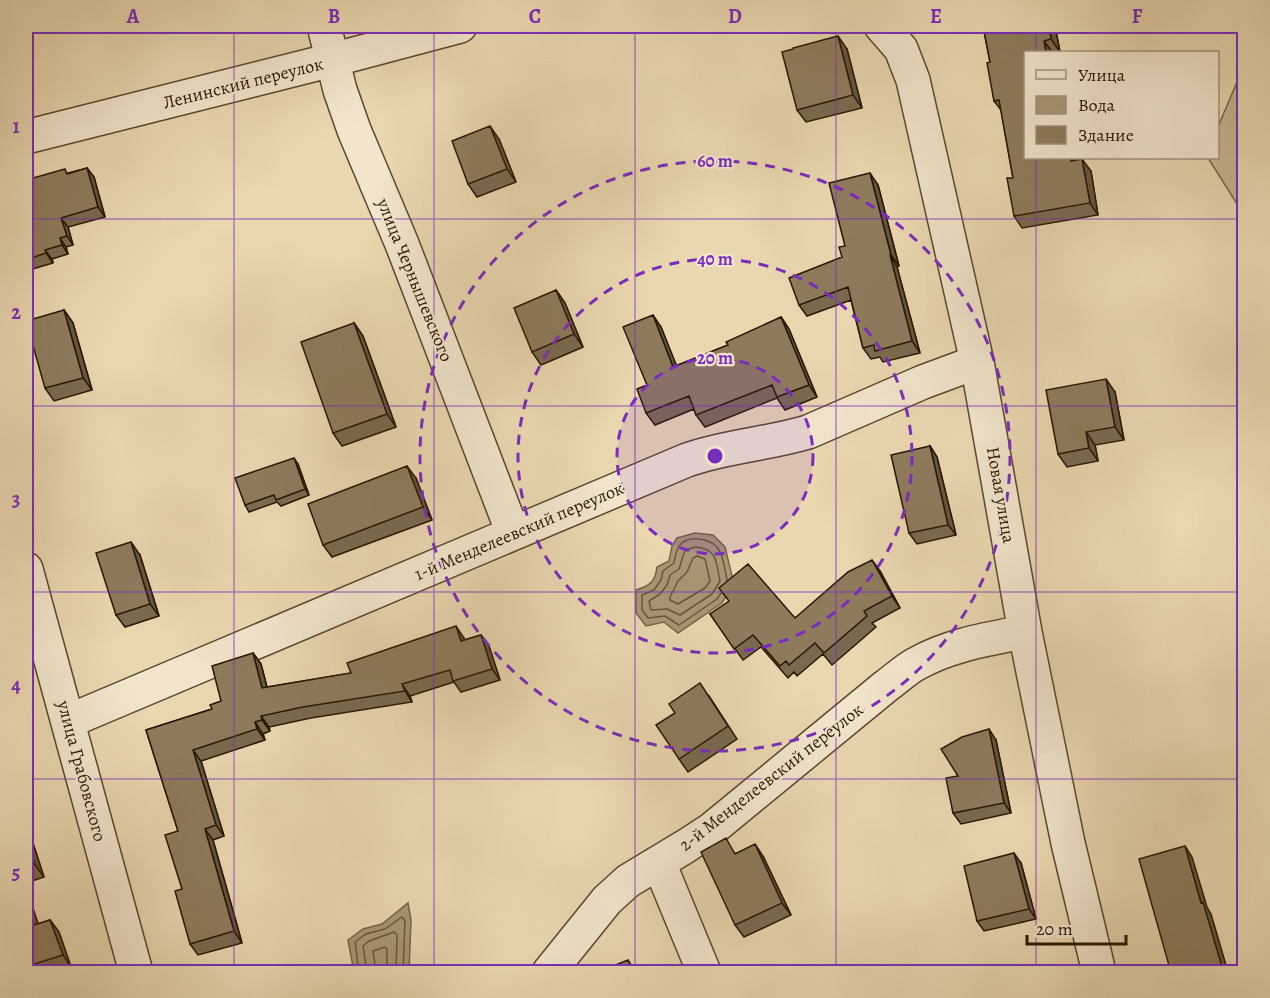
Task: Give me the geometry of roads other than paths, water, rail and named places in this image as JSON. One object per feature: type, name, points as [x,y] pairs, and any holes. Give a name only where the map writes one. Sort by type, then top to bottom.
[{"type":"street","name":"улица Чернышевского","points":[[324,26],[354,130],[402,244],[513,533]]},
{"type":"street","name":"Ленинский переулок","points":[[26,137],[460,26]]},
{"type":"street","name":"Новая улица","points":[[881,26],[901,49],[913,80],[977,362],[1025,632],[1068,843],[1099,972]]},
{"type":"street","name":"1-й Менделеевский переулок","points":[[69,722],[694,457],[720,449],[789,438],[808,432],[923,382],[977,362]]},
{"type":"street","name":"улица Грабовского","points":[[26,569],[136,972]]},
{"type":"street","name":"2-й Менделеевский переулок","points":[[549,972],[607,900],[628,881],[659,863],[729,815],[915,664],[951,649],[1025,632]]},
{"type":"street","points":[[659,863],[704,972]]},
{"type":"water","points":[[695,533],[713,535],[725,547],[734,584],[722,603],[678,633],[664,622],[646,626],[636,613],[636,590],[651,583],[657,567],[669,561],[672,546],[677,538]]},
{"type":"water","points":[[408,903],[411,920],[409,972],[354,972],[348,940],[363,929],[382,924]]}]
